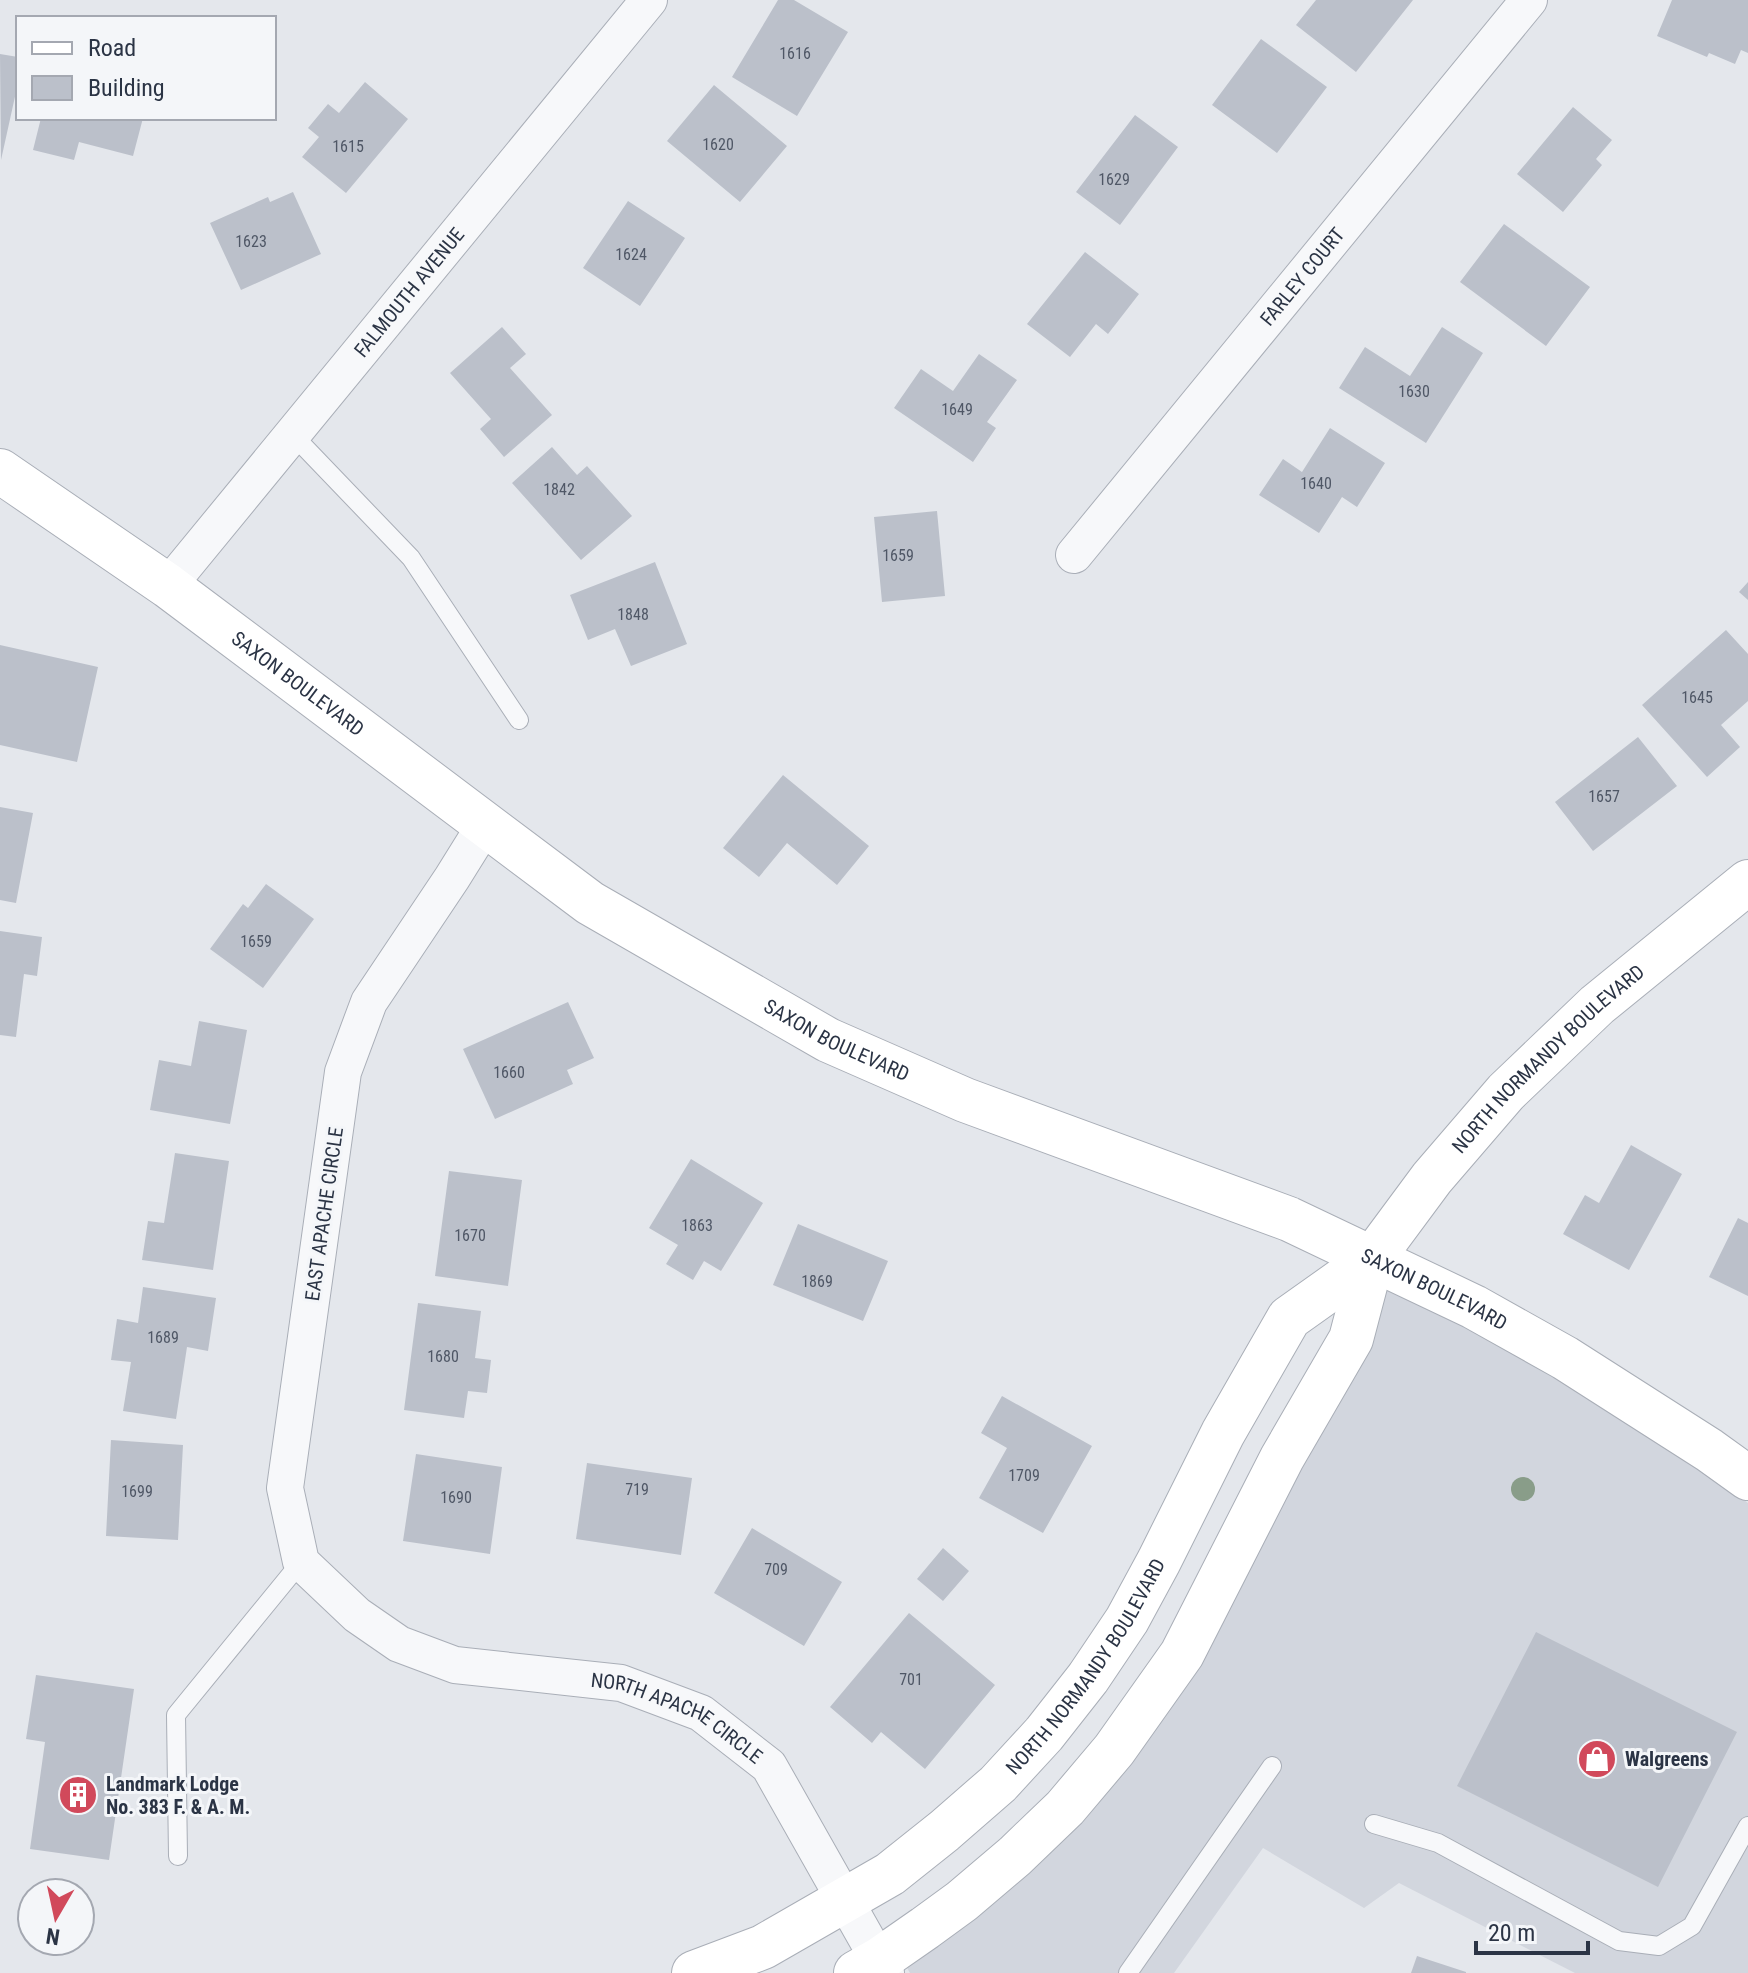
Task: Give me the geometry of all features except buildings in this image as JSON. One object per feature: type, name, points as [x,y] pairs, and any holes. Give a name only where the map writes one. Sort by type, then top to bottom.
[{"type":"street","name":"FALMOUTH AVENUE","points":[[168,586],[649,0]]},
{"type":"street","name":"FARLEY COURT","points":[[1074,555],[1529,0]]},
{"type":"street","name":"SAXON BOULEVARD","points":[[0,471],[168,586],[590,903],[828,1040],[965,1100],[1289,1219],[1474,1307],[1565,1358],[1748,1478]]},
{"type":"street","name":"EAST APACHE CIRCLE","points":[[301,1562],[285,1488],[343,1072],[369,1002],[485,825]]},
{"type":"street","name":"NORTH NORMANDY BOULEVARD","points":[[694,1973],[763,1947],[890,1874],[998,1784],[1044,1734],[1088,1678],[1127,1620],[1223,1433],[1289,1318],[1372,1259],[1432,1178],[1506,1092],[1597,1005],[1748,882]]},
{"type":"street","name":"NORTH NORMANDY BOULEVARD","points":[[874,1969],[1015,1856],[1065,1808],[1114,1750],[1174,1666],[1282,1458],[1351,1339],[1372,1259]]},
{"type":"street","name":"NORTH APACHE CIRCLE","points":[[301,1562],[357,1615],[399,1644],[455,1665],[621,1683],[701,1713],[769,1766],[844,1899],[874,1969]]},
{"type":"lane","points":[[292,434],[411,558],[519,720]]},
{"type":"lane","points":[[178,1856],[176,1715],[301,1562]]},
{"type":"lane","points":[[1128,1973],[1272,1766]]},
{"type":"lane","points":[[1374,1824],[1438,1843],[1619,1941],[1659,1946],[1692,1926],[1748,1826]]},
{"type":"shaded area","points":[[1384,1289],[1465,1327],[1556,1377],[1748,1503],[1748,1973],[1575,1973],[1399,1883],[1364,1908],[1263,1848],[1174,1973],[910,1973],[906,1966],[1026,1874]]},
{"type":"place","name":"Walgreens","points":[[1597,1759]]},
{"type":"place","name":"Landmark Lodge No. 383 F. & A. M.","points":[[78,1795]]}]
